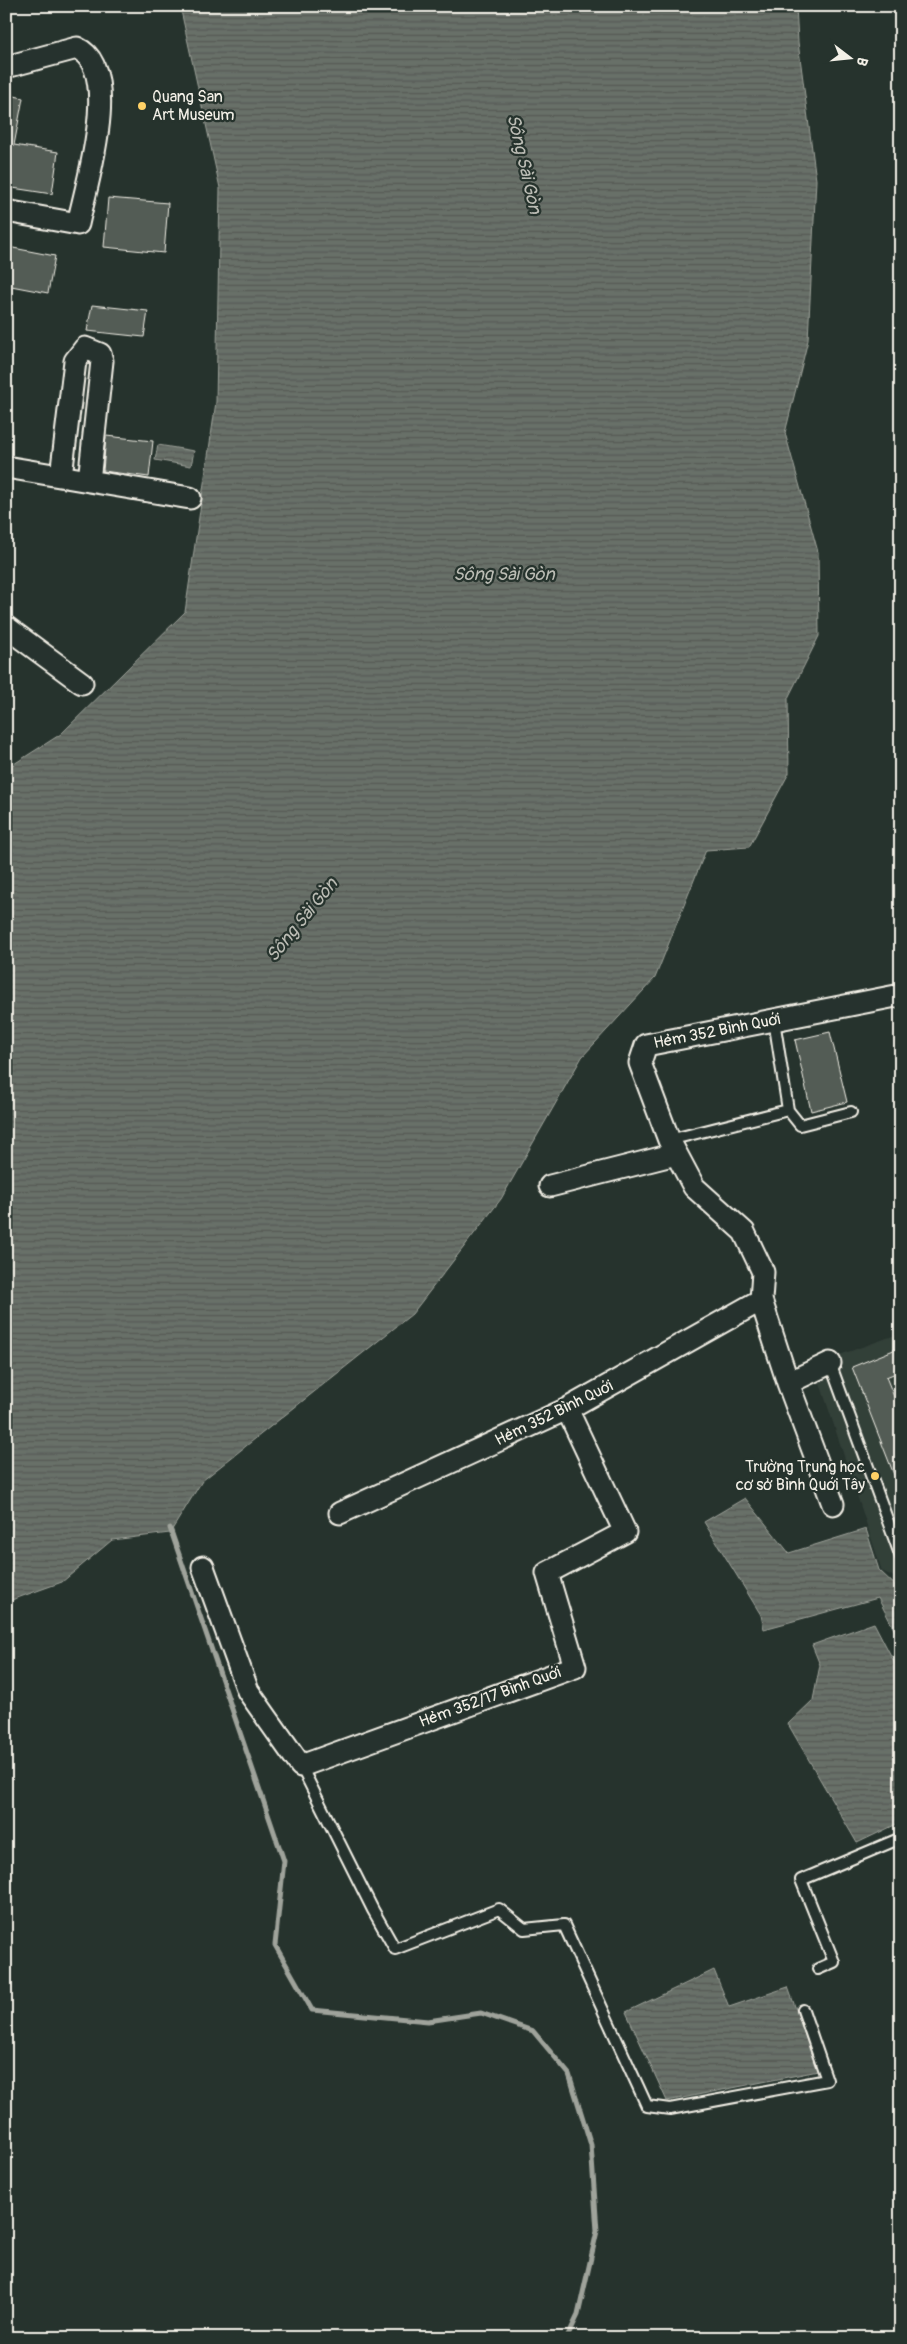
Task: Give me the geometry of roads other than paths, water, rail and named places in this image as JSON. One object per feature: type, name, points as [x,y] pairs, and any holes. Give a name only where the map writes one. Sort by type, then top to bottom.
[{"type":"street","points":[[6,67],[77,48],[84,51],[92,60],[95,70],[98,84],[100,118],[78,224],[6,211]]},
{"type":"street","points":[[61,476],[75,360],[85,348],[100,354],[102,361],[89,481]]},
{"type":"street","points":[[6,468],[190,498]]},
{"type":"street","points":[[6,627],[82,683]]},
{"type":"street","name":"Hẻm 352 Bình Quới","points":[[833,1504],[788,1383],[761,1300],[763,1272],[744,1232],[694,1187],[673,1147],[640,1063],[646,1045],[901,995]]},
{"type":"street","points":[[550,1186],[673,1147]]},
{"type":"street","name":"Hẻm 352 Bình Quới","points":[[340,1513],[567,1410],[761,1300]]},
{"type":"street","points":[[788,1383],[830,1363]]},
{"type":"street","name":"Hẻm 352/17 Bình Quới","points":[[301,1766],[575,1667],[547,1573],[625,1532],[567,1410]]},
{"type":"street","points":[[203,1567],[248,1691],[301,1766]]},
{"type":"lane","points":[[774,1020],[788,1110],[800,1125],[851,1112]]},
{"type":"lane","points":[[673,1147],[788,1110]]},
{"type":"lane","points":[[830,1363],[901,1557]]},
{"type":"lane","points":[[301,1766],[395,1949],[499,1909],[524,1929],[564,1925],[647,2106],[670,2109],[827,2080],[803,2010]]},
{"type":"lane","points":[[818,1969],[834,1962],[801,1880],[901,1838]]},
{"type":"water","name":"Sông Sài Gòn","points":[[180,6],[796,6],[798,42],[816,180],[808,340],[785,433],[818,552],[819,636],[788,698],[789,773],[749,847],[706,850],[655,978],[582,1057],[501,1199],[412,1314],[202,1481],[170,1533],[112,1540],[62,1582],[6,1602],[6,769],[61,734],[185,612],[216,402],[220,188]]},
{"type":"water","points":[[158,445],[194,451],[191,466],[155,460]]},
{"type":"water","points":[[745,1498],[789,1553],[866,1529],[879,1570],[901,1591],[901,1643],[878,1598],[764,1629],[761,1615],[704,1522]]},
{"type":"water","points":[[874,1623],[901,1675],[901,1822],[857,1843],[788,1724],[813,1700],[820,1665],[812,1645]]},
{"type":"water","points":[[714,1970],[729,2007],[788,1987],[818,2071],[667,2101],[626,2012]]},
{"type":"waterway","points":[[170,1528],[284,1861],[275,1945],[312,2010],[428,2021],[481,2013],[533,2031],[569,2074],[591,2145],[597,2231],[578,2315],[567,2338]]},
{"type":"place","name":"Quang San Art Museum","points":[[142,106]]},
{"type":"place","name":"Trường Trung học cơ sở Bình Quới Tây","points":[[875,1476]]}]
